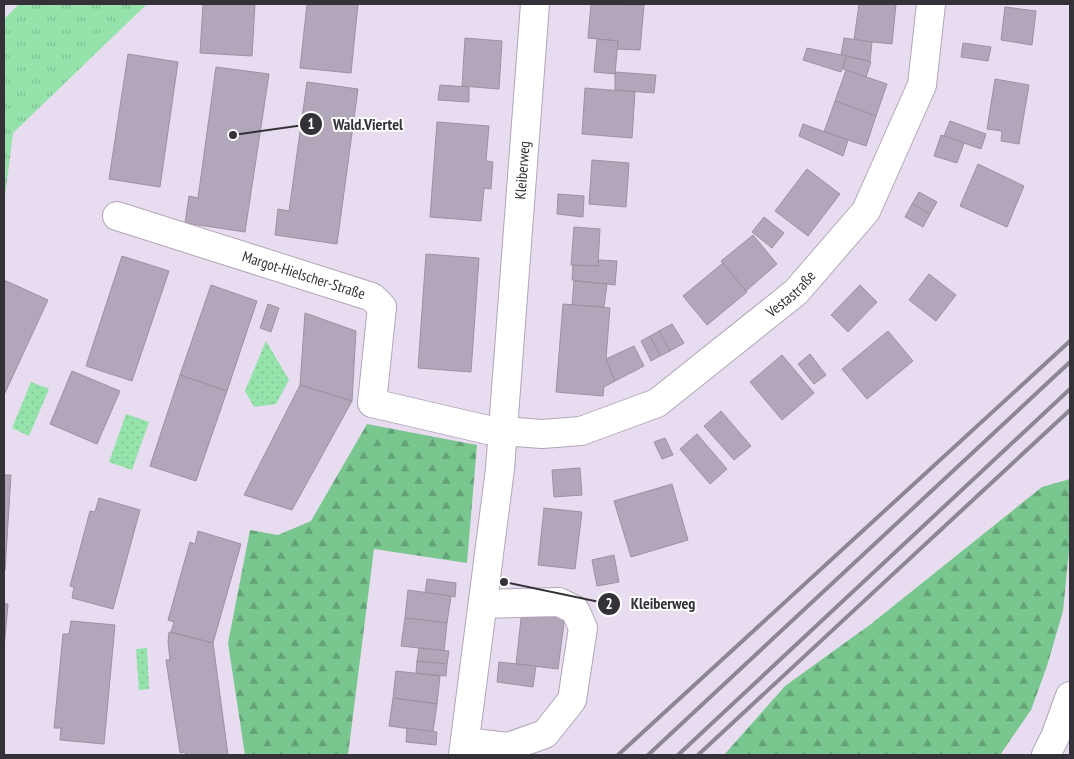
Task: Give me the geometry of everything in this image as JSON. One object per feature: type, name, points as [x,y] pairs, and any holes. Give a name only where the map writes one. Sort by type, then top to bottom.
[{"type":"main road","name":"Kleiberweg","points":[[464,749],[503,431],[535,4]]},
{"type":"main road","name":"Vestastraße","points":[[503,431],[542,434],[582,431],[657,403],[796,292],[866,211],[922,85],[931,4]]},
{"type":"main road","name":"Margot-Hielscher-Straße","points":[[117,216],[372,297],[382,307],[366,358],[372,403],[488,430],[503,431]]},
{"type":"main road","points":[[464,749],[508,746],[545,734],[572,700],[583,628],[575,610],[559,602],[483,604]]},
{"type":"main road","points":[[1046,755],[1055,737],[1070,696]]},
{"type":"green space","points":[[19,4],[147,4],[13,133],[4,204],[4,19]]},
{"type":"green space","points":[[266,341],[289,380],[276,404],[254,407],[245,391]]},
{"type":"green space","points":[[31,382],[49,389],[29,436],[12,428]]},
{"type":"green space","points":[[126,414],[149,422],[132,470],[109,462]]},
{"type":"green space","points":[[367,424],[477,445],[467,563],[374,549],[348,755],[245,755],[228,643],[250,530],[278,535],[311,521]]},
{"type":"green space","points":[[1070,479],[1070,541],[1063,611],[1047,666],[1031,710],[1000,755],[724,755],[785,686],[871,624],[1042,487]]},
{"type":"green space","points":[[147,648],[149,689],[139,690],[136,649]]},
{"type":"building","points":[[203,4],[255,4],[252,56],[200,53]]},
{"type":"building","points":[[307,4],[358,4],[351,73],[300,68]]},
{"type":"building","points":[[591,4],[644,5],[640,50],[617,49],[618,41],[588,38]]},
{"type":"building","points":[[859,4],[896,4],[892,44],[854,40]]},
{"type":"building","points":[[1005,7],[1036,11],[1032,45],[1001,40]]},
{"type":"building","points":[[465,38],[502,41],[499,89],[462,86]]},
{"type":"building","points":[[844,38],[872,42],[870,61],[841,55]]},
{"type":"building","points":[[597,39],[618,41],[615,74],[594,72]]},
{"type":"building","points":[[963,43],[991,47],[988,61],[961,57]]},
{"type":"building","points":[[807,48],[846,56],[841,72],[803,60]]},
{"type":"building","points":[[128,54],[178,62],[160,187],[109,179]]},
{"type":"building","points":[[846,56],[871,62],[866,77],[843,69]]},
{"type":"building","points":[[216,67],[269,74],[245,232],[185,223],[189,196],[198,198]]},
{"type":"building","points":[[846,70],[887,84],[876,116],[835,101]]},
{"type":"building","points":[[615,72],[656,75],[654,93],[615,90]]},
{"type":"building","points":[[995,79],[1029,85],[1019,144],[1001,141],[1002,131],[987,129]]},
{"type":"building","points":[[307,82],[358,89],[337,244],[275,235],[278,209],[289,211]]},
{"type":"building","points":[[440,85],[469,87],[469,102],[438,100]]},
{"type":"building","points":[[585,88],[635,92],[632,138],[582,134]]},
{"type":"building","points":[[835,101],[876,116],[866,146],[824,132]]},
{"type":"building","points":[[950,121],[986,134],[981,149],[944,136]]},
{"type":"building","points":[[437,122],[489,126],[486,161],[493,162],[491,189],[484,188],[481,221],[430,217]]},
{"type":"building","points":[[803,124],[848,140],[843,156],[799,136]]},
{"type":"building","points":[[941,135],[964,143],[957,163],[934,156]]},
{"type":"building","points":[[592,160],[629,163],[626,207],[589,204]]},
{"type":"building","points":[[978,164],[1024,186],[1007,227],[960,206]]},
{"type":"building","points":[[807,169],[840,194],[808,236],[775,211]]},
{"type":"building","points":[[919,192],[937,202],[930,214],[912,204]]},
{"type":"building","points":[[558,194],[584,196],[583,217],[557,214]]},
{"type":"building","points":[[912,204],[930,214],[923,227],[905,217]]},
{"type":"building","points":[[764,217],[784,233],[772,248],[752,232]]},
{"type":"building","points":[[574,227],[600,229],[598,266],[571,265]]},
{"type":"building","points":[[753,235],[777,264],[746,291],[721,261]]},
{"type":"building","points":[[426,254],[479,258],[471,372],[418,368]]},
{"type":"building","points":[[122,256],[169,271],[132,381],[86,366]]},
{"type":"building","points":[[599,260],[617,261],[615,285],[572,280],[573,265],[598,266]]},
{"type":"building","points":[[723,263],[747,292],[707,325],[683,296]]},
{"type":"building","points":[[929,274],[956,295],[936,321],[909,300]]},
{"type":"building","points":[[4,280],[48,300],[4,395]]},
{"type":"building","points":[[574,281],[607,284],[604,307],[572,305]]},
{"type":"building","points":[[211,285],[257,301],[227,391],[180,375]]},
{"type":"building","points":[[860,285],[877,302],[848,332],[831,315]]},
{"type":"building","points":[[268,304],[279,308],[271,332],[260,328]]},
{"type":"building","points":[[563,304],[610,308],[606,359],[615,381],[604,387],[603,396],[556,392]]},
{"type":"building","points":[[305,313],[356,331],[352,401],[300,385]]},
{"type":"building","points":[[672,324],[684,343],[670,351],[659,331]]},
{"type":"building","points":[[659,331],[670,351],[660,356],[650,336]]},
{"type":"building","points":[[888,331],[913,361],[867,399],[842,369]]},
{"type":"building","points":[[650,336],[660,356],[651,361],[641,341]]},
{"type":"building","points":[[634,346],[644,366],[615,381],[606,359]]},
{"type":"building","points":[[810,354],[826,375],[814,384],[798,364]]},
{"type":"building","points":[[782,355],[814,393],[782,420],[750,382]]},
{"type":"building","points":[[72,371],[120,391],[97,444],[50,424]]},
{"type":"building","points":[[180,375],[227,391],[196,481],[150,466]]},
{"type":"building","points":[[300,385],[352,401],[292,510],[244,495]]},
{"type":"building","points":[[721,411],[751,446],[734,460],[704,426]]},
{"type":"building","points":[[697,434],[727,469],[710,484],[680,449]]},
{"type":"building","points":[[665,438],[673,455],[662,459],[654,442]]},
{"type":"building","points":[[580,468],[582,495],[554,497],[552,470]]},
{"type":"building","points":[[4,475],[11,475],[5,571],[4,571]]},
{"type":"building","points":[[672,484],[688,540],[631,557],[614,501]]},
{"type":"building","points":[[99,498],[140,510],[113,609],[72,598],[74,587],[70,586],[90,511],[95,512]]},
{"type":"building","points":[[544,508],[582,512],[575,569],[538,565]]},
{"type":"building","points":[[198,531],[241,544],[213,643],[171,632],[174,622],[168,620],[190,542],[195,544]]},
{"type":"building","points":[[614,555],[619,582],[597,586],[592,560]]},
{"type":"building","points":[[427,579],[456,583],[455,597],[425,593]]},
{"type":"building","points":[[408,590],[451,596],[447,623],[405,618]]},
{"type":"building","points":[[4,604],[8,604],[4,648]]},
{"type":"building","points":[[522,610],[565,615],[558,669],[516,664]]},
{"type":"building","points":[[405,618],[447,623],[444,651],[401,646]]},
{"type":"building","points":[[71,621],[115,625],[104,744],[60,740],[61,728],[54,728],[63,634],[69,634]]},
{"type":"building","points":[[169,632],[213,643],[228,755],[186,755],[185,752],[180,753],[166,660],[170,660]]},
{"type":"building","points":[[419,648],[449,651],[447,664],[417,661]]},
{"type":"building","points":[[417,661],[447,664],[446,676],[416,673]]},
{"type":"building","points":[[499,662],[536,666],[533,687],[497,682]]},
{"type":"building","points":[[396,671],[440,676],[437,704],[393,698]]},
{"type":"building","points":[[393,698],[437,704],[433,732],[389,726]]},
{"type":"building","points":[[407,728],[437,732],[436,745],[406,742]]},
{"type":"railway","points":[[618,755],[1070,341]]},
{"type":"railway","points":[[648,755],[1070,362]]},
{"type":"railway","points":[[678,755],[1070,389]]},
{"type":"railway","points":[[698,755],[1070,410]]},
{"type":"place","name":"Wald.Viertel","points":[[233,135]]},
{"type":"place","name":"Kleiberweg","points":[[504,582]]}]
